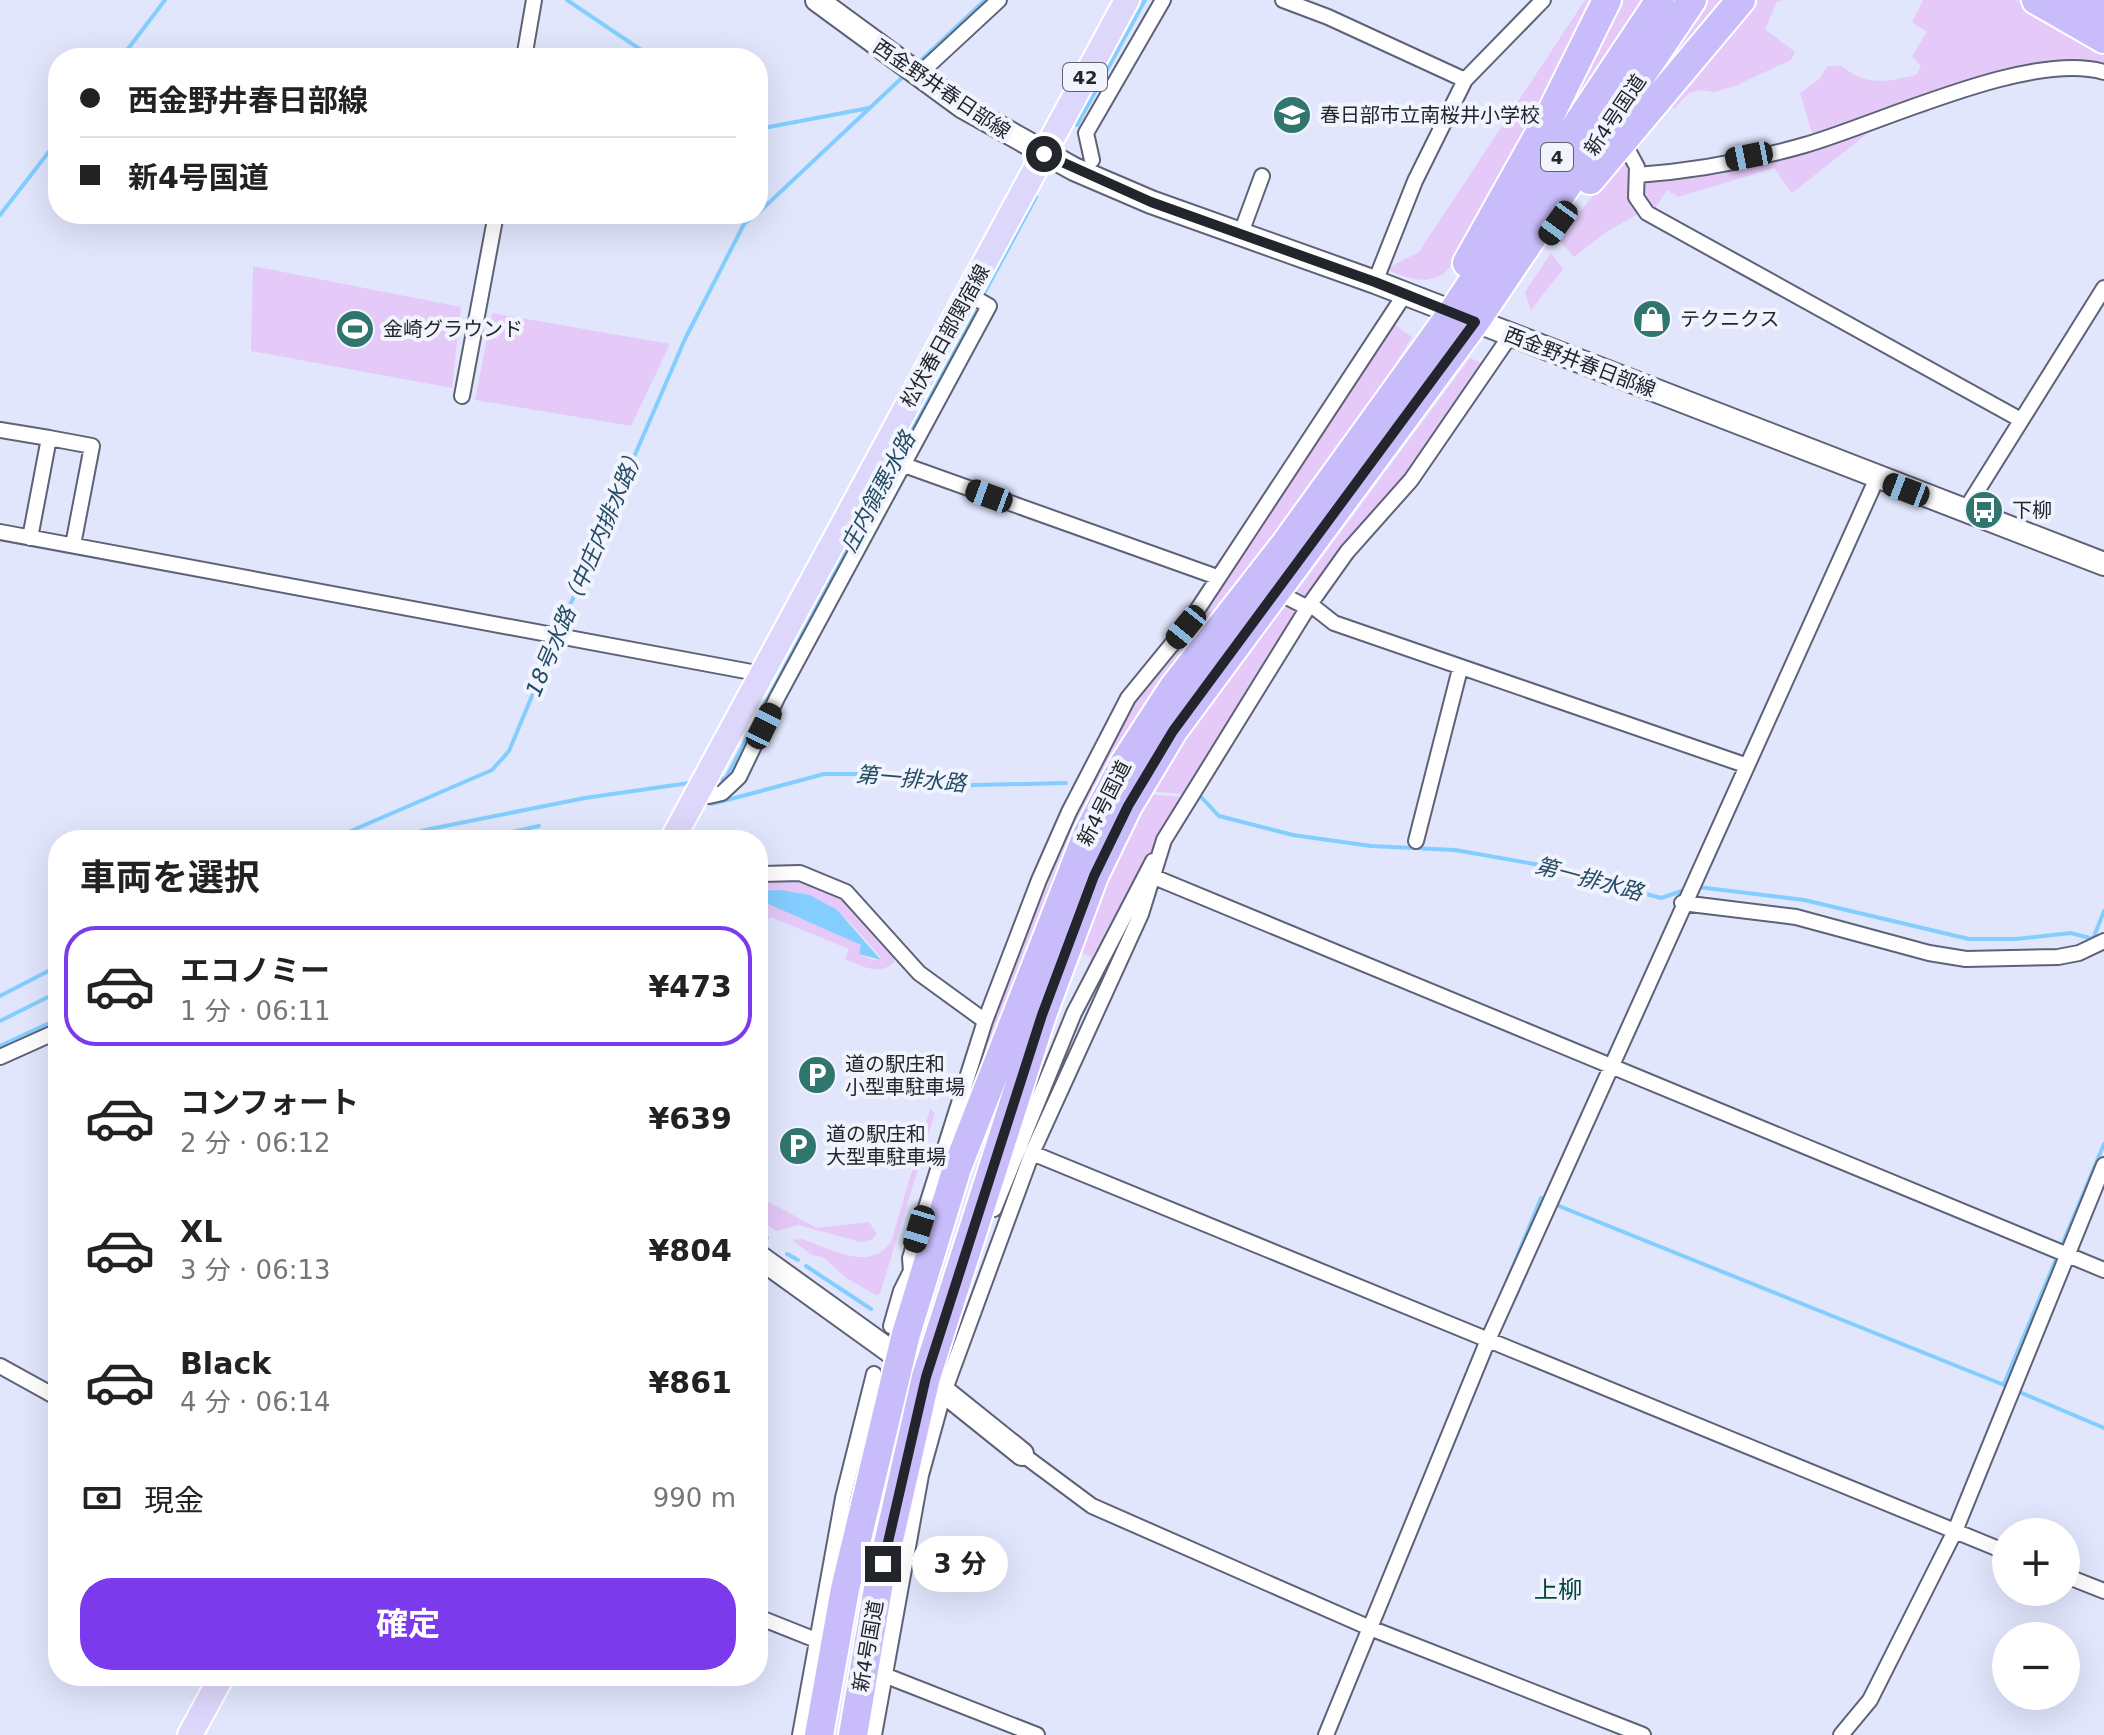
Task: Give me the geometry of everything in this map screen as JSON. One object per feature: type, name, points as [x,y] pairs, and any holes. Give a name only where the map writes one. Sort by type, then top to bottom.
[{"type":"highway","points":[[1271,581],[1292,519],[1455,314],[1607,0]]},
{"type":"highway","name":"新4号国道","points":[[853,1735],[878,1588],[935,1385],[946,1316],[1042,1015],[1094,876],[1128,806],[1173,731],[1271,581],[1455,314],[1660,0]]},
{"type":"highway","name":"新4号国道","points":[[1455,314],[1692,0]]},
{"type":"highway","name":"4","points":[[1455,314],[1510,291],[1569,207],[1741,0]]},
{"type":"highway","points":[[2036,0],[2104,39]]},
{"type":"highway","points":[[2078,0],[2104,15]]},
{"type":"highway","name":"新4号国道","points":[[819,1735],[844,1550],[899,1358],[916,1277],[1087,835],[1146,728],[1271,581]]},
{"type":"main road","name":"西金野井春日部線","points":[[817,0],[917,76],[1044,154],[1151,202],[1375,282],[2104,564]]},
{"type":"main road","name":"松伏春日部関宿線","points":[[677,830],[762,674],[893,460],[976,299],[1044,154],[1127,0]]},
{"type":"main road","points":[[768,1263],[935,1385],[1022,1454]]},
{"type":"main road","points":[[190,1735],[217,1686]]},
{"type":"street","points":[[526,48],[534,0]]},
{"type":"street","points":[[917,76],[999,0]]},
{"type":"street","points":[[1092,160],[1086,133],[1163,0]]},
{"type":"street","points":[[1283,0],[1328,17],[1465,80]]},
{"type":"street","points":[[1375,282],[1415,181],[1465,80],[1543,0]]},
{"type":"street","points":[[1637,175],[1667,173],[1803,146],[2030,70],[2088,67],[2104,72]]},
{"type":"street","points":[[1623,141],[1637,167],[1636,197],[1647,213],[2021,420]]},
{"type":"street","points":[[1241,233],[1262,176]]},
{"type":"street","points":[[462,396],[494,224]]},
{"type":"street","points":[[1964,512],[2104,288]]},
{"type":"street","points":[[891,1326],[901,1291],[916,1277],[910,1258],[985,1021],[1039,880],[1122,711],[1186,627],[1405,294]]},
{"type":"street","points":[[946,1316],[975,1258],[1021,1135],[1074,1013],[1164,840],[1309,606],[1347,552],[1411,480],[1510,336]]},
{"type":"street","points":[[0,430],[92,446],[73,545]]},
{"type":"street","points":[[30,538],[49,438]]},
{"type":"street","points":[[698,792],[709,796],[722,793],[739,777],[893,460],[1217,577]]},
{"type":"street","points":[[1326,1735],[1488,1340],[1682,903],[1877,478]]},
{"type":"street","points":[[0,532],[762,674]]},
{"type":"street","points":[[1271,581],[1334,623],[1745,765]]},
{"type":"street","points":[[1416,841],[1460,669]]},
{"type":"street","points":[[935,1385],[1032,1153],[1141,914],[1164,840]]},
{"type":"street","points":[[768,874],[800,873],[846,892],[947,1003],[985,1021]]},
{"type":"street","points":[[1154,877],[1609,1068],[2104,1270]]},
{"type":"street","points":[[1682,903],[1796,917],[1929,953],[1966,959],[2058,957],[2079,953],[2104,941]]},
{"type":"street","points":[[0,1057],[48,1035]]},
{"type":"street","points":[[1032,1153],[1992,1546]]},
{"type":"street","points":[[1841,1735],[1870,1700],[1955,1531],[2104,1165]]},
{"type":"street","points":[[0,1366],[48,1392]]},
{"type":"street","points":[[800,1735],[816,1640],[844,1550],[843,1498],[874,1374]]},
{"type":"street","points":[[1022,1454],[1092,1506],[1370,1628],[1643,1735]]},
{"type":"street","points":[[874,1735],[914,1468]]},
{"type":"street","points":[[2080,1582],[2104,1591]]},
{"type":"street","points":[[768,1621],[816,1640]]},
{"type":"street","points":[[884,1675],[1037,1735]]},
{"type":"shaded area","points":[[1585,0],[1596,0],[1495,192],[1454,261],[1443,274],[1428,279],[1414,279],[1385,269],[1419,252]]},
{"type":"shaded area","points":[[1617,0],[1649,0],[1555,141]]},
{"type":"shaded area","points":[[1703,0],[1731,0],[1629,120]]},
{"type":"shaded area","points":[[1754,0],[1783,0],[1777,2],[1765,29],[1795,52],[1791,60],[1735,86],[1714,92],[1701,90],[1689,93],[1674,109],[1668,105]]},
{"type":"shaded area","points":[[1923,0],[2016,0],[2104,50],[2104,73],[1995,76],[1812,133],[1800,93],[1818,80],[1828,66],[1842,66],[1860,77],[1877,81],[1916,75],[1921,66],[1912,56],[1927,32],[1912,22]]},
{"type":"shaded area","points":[[1928,107],[1928,112],[1877,126],[1792,193],[1774,168],[1678,197],[1667,190],[1653,212],[1646,206],[1638,183]]},
{"type":"shaded area","points":[[1627,154],[1643,211],[1606,232],[1574,257],[1558,239]]},
{"type":"shaded area","points":[[1551,253],[1563,269],[1531,310],[1525,292]]},
{"type":"shaded area","name":"金崎グラウンド","points":[[253,266],[461,307],[452,388],[251,351]]},
{"type":"shaded area","name":"金崎グラウンド","points":[[492,313],[670,344],[631,426],[475,400]]},
{"type":"shaded area","points":[[1395,325],[1412,337],[1393,367],[1103,786],[1091,784],[1134,701]]},
{"type":"shaded area","points":[[1470,358],[1484,364],[1411,471],[1306,603],[1297,595],[1298,590]]},
{"type":"shaded area","points":[[1290,605],[1300,609],[1184,794],[1148,791],[1240,660],[1278,614]]},
{"type":"shaded area","points":[[1090,788],[1101,789],[920,1238],[1002,990]]},
{"type":"shaded area","points":[[1146,794],[1182,797],[1079,991],[1091,957],[1074,950]]},
{"type":"shaded area","points":[[768,879],[800,881],[833,894],[870,927],[894,956],[894,963],[882,969],[863,967],[845,959],[849,949],[770,917],[768,920],[768,903],[861,945],[859,954],[873,960],[882,959],[843,916],[829,906],[799,893],[768,891]]},
{"type":"shaded area","points":[[930,1109],[935,1113],[880,1294],[876,1295],[846,1278],[823,1257],[812,1255],[792,1240],[802,1239],[849,1256],[872,1256],[882,1251],[891,1242]]},
{"type":"shaded area","points":[[768,1201],[817,1228],[869,1222],[877,1234],[871,1240],[861,1242],[798,1225],[776,1231],[768,1225]]},
{"type":"water","points":[[768,891],[810,895],[837,910],[881,960],[859,954],[861,945],[768,904]]},
{"type":"waterway","points":[[129,48],[165,0]]},
{"type":"waterway","points":[[567,0],[638,48]]},
{"type":"waterway","name":"18号水路（中庄内排水路）","points":[[917,64],[985,0]]},
{"type":"waterway","name":"庄内領悪水路","points":[[1077,125],[1145,0]]},
{"type":"waterway","name":"18号水路（中庄内排水路）","points":[[768,204],[907,73]]},
{"type":"waterway","points":[[768,127],[869,108]]},
{"type":"waterway","points":[[0,215],[48,153]]},
{"type":"waterway","name":"庄内領悪水路","points":[[896,457],[1036,197]]},
{"type":"waterway","name":"18号水路（中庄内排水路）","points":[[558,633],[685,339],[744,224]]},
{"type":"waterway","name":"庄内領悪水路","points":[[715,780],[726,778],[892,465]]},
{"type":"waterway","name":"18号水路（中庄内排水路）","points":[[353,830],[492,770],[509,751],[555,641]]},
{"type":"waterway","name":"第一排水路","points":[[712,804],[824,774],[888,774],[933,786],[1066,783]]},
{"type":"waterway","name":"庄内領悪水路","points":[[425,830],[585,798],[689,783]]},
{"type":"waterway","name":"第一排水路","points":[[1202,798],[1219,816],[1293,835],[1371,846],[1455,850],[1540,865],[1661,898],[1685,890]]},
{"type":"waterway","name":"第一排水路","points":[[521,830],[539,826]]},
{"type":"waterway","name":"第一排水路","points":[[1698,887],[1804,900],[1969,939],[2016,939],[2071,933],[2093,939],[2104,911]]},
{"type":"waterway","name":"18号水路（中庄内排水路）","points":[[0,996],[48,971]]},
{"type":"waterway","name":"庄内領悪水路","points":[[0,1021],[48,997]]},
{"type":"waterway","name":"第一排水路","points":[[0,1046],[48,1024]]},
{"type":"waterway","points":[[2004,1384],[2104,1144]]},
{"type":"waterway","points":[[1502,1293],[1541,1198],[1546,1200]]},
{"type":"waterway","points":[[1554,1204],[2009,1387]]},
{"type":"waterway","points":[[787,1254],[798,1260]]},
{"type":"waterway","points":[[806,1266],[871,1309]]},
{"type":"waterway","points":[[2017,1391],[2104,1428]]},
{"type":"place","name":"春日部市立南桜井小学校","points":[[1292,115]]},
{"type":"place","name":"テクニクス","points":[[1652,319]]},
{"type":"place","name":"金崎グラウンド","points":[[355,329]]},
{"type":"place","name":"下柳","points":[[1984,510]]},
{"type":"place","name":"道の駅庄和 小型車駐車場","points":[[817,1075]]},
{"type":"place","name":"道の駅庄和 大型車駐車場","points":[[798,1146]]},
{"type":"district","name":"上柳","points":[[1558,1590]]},
{"type":"route","points":[[883,1564],[926,1377],[1018,1085],[1065,947],[1094,876],[1128,806],[1173,731],[1348,499],[1475,322],[1375,282],[1151,202],[1044,154]]}]
